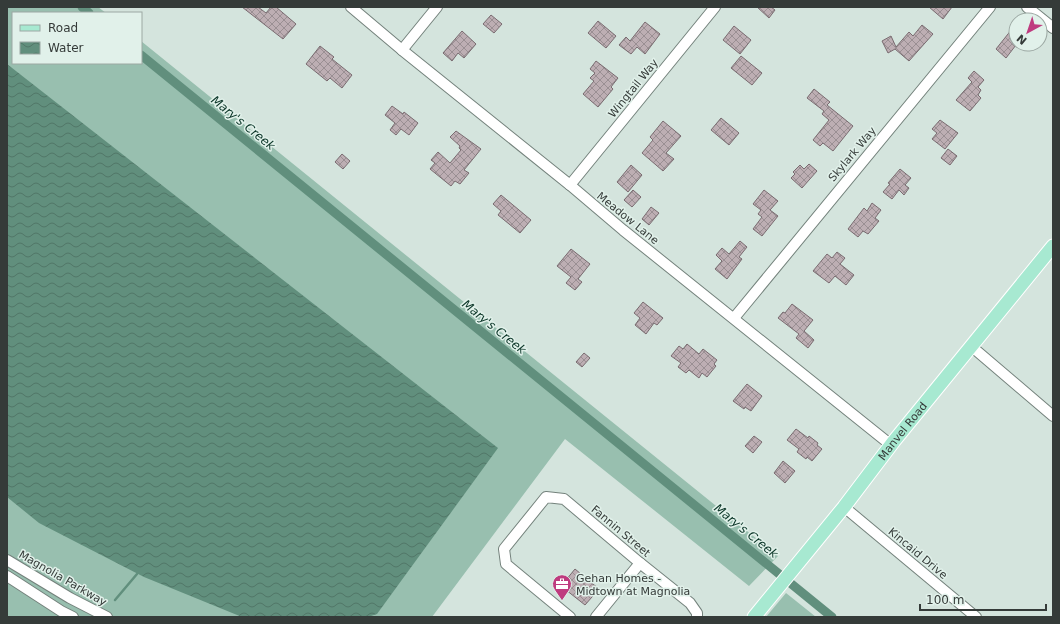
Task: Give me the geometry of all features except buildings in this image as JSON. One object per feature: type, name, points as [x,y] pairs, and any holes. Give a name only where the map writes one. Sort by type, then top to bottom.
[{"type":"main road","name":"Manvel Road","points":[[754,617],[844,507],[891,445],[1053,246]]},
{"type":"street","name":"Meadow Lane","points":[[351,7],[623,230],[891,445]]},
{"type":"street","points":[[402,50],[437,7]]},
{"type":"street","name":"Wingtail Way","points":[[570,185],[715,7]]},
{"type":"street","name":"Skylark Way","points":[[734,318],[990,7]]},
{"type":"street","points":[[1027,7],[1053,28]]},
{"type":"street","points":[[971,346],[1053,416]]},
{"type":"street","name":"Fannin Street","points":[[570,617],[506,564],[504,549],[546,497],[564,499],[690,603],[697,615]]},
{"type":"street","name":"Kincaid Drive","points":[[844,507],[976,617]]},
{"type":"street","name":"Magnolia Parkway","points":[[8,562],[70,598],[107,617]]},
{"type":"street","points":[[596,617],[640,563]]},
{"type":"street","points":[[7,576],[72,617]]},
{"type":"shaded area","points":[[7,7],[98,7],[105,12],[12,12],[12,64],[142,64],[142,42],[778,556],[749,586],[565,439],[432,617],[7,617]]},
{"type":"shaded area","points":[[786,593],[816,617],[766,617]]},
{"type":"water","points":[[7,64],[498,448],[377,614],[368,617],[242,617],[144,577],[39,523],[7,497]]},
{"type":"waterway","name":"Mary's Creek","points":[[82,7],[88,12]]},
{"type":"waterway","name":"Mary's Creek","points":[[142,56],[832,617]]},
{"type":"waterway","points":[[115,600],[137,574]]},
{"type":"place","name":"Gehan Homes - Midtown at Magnolia","points":[[562,601]]}]
